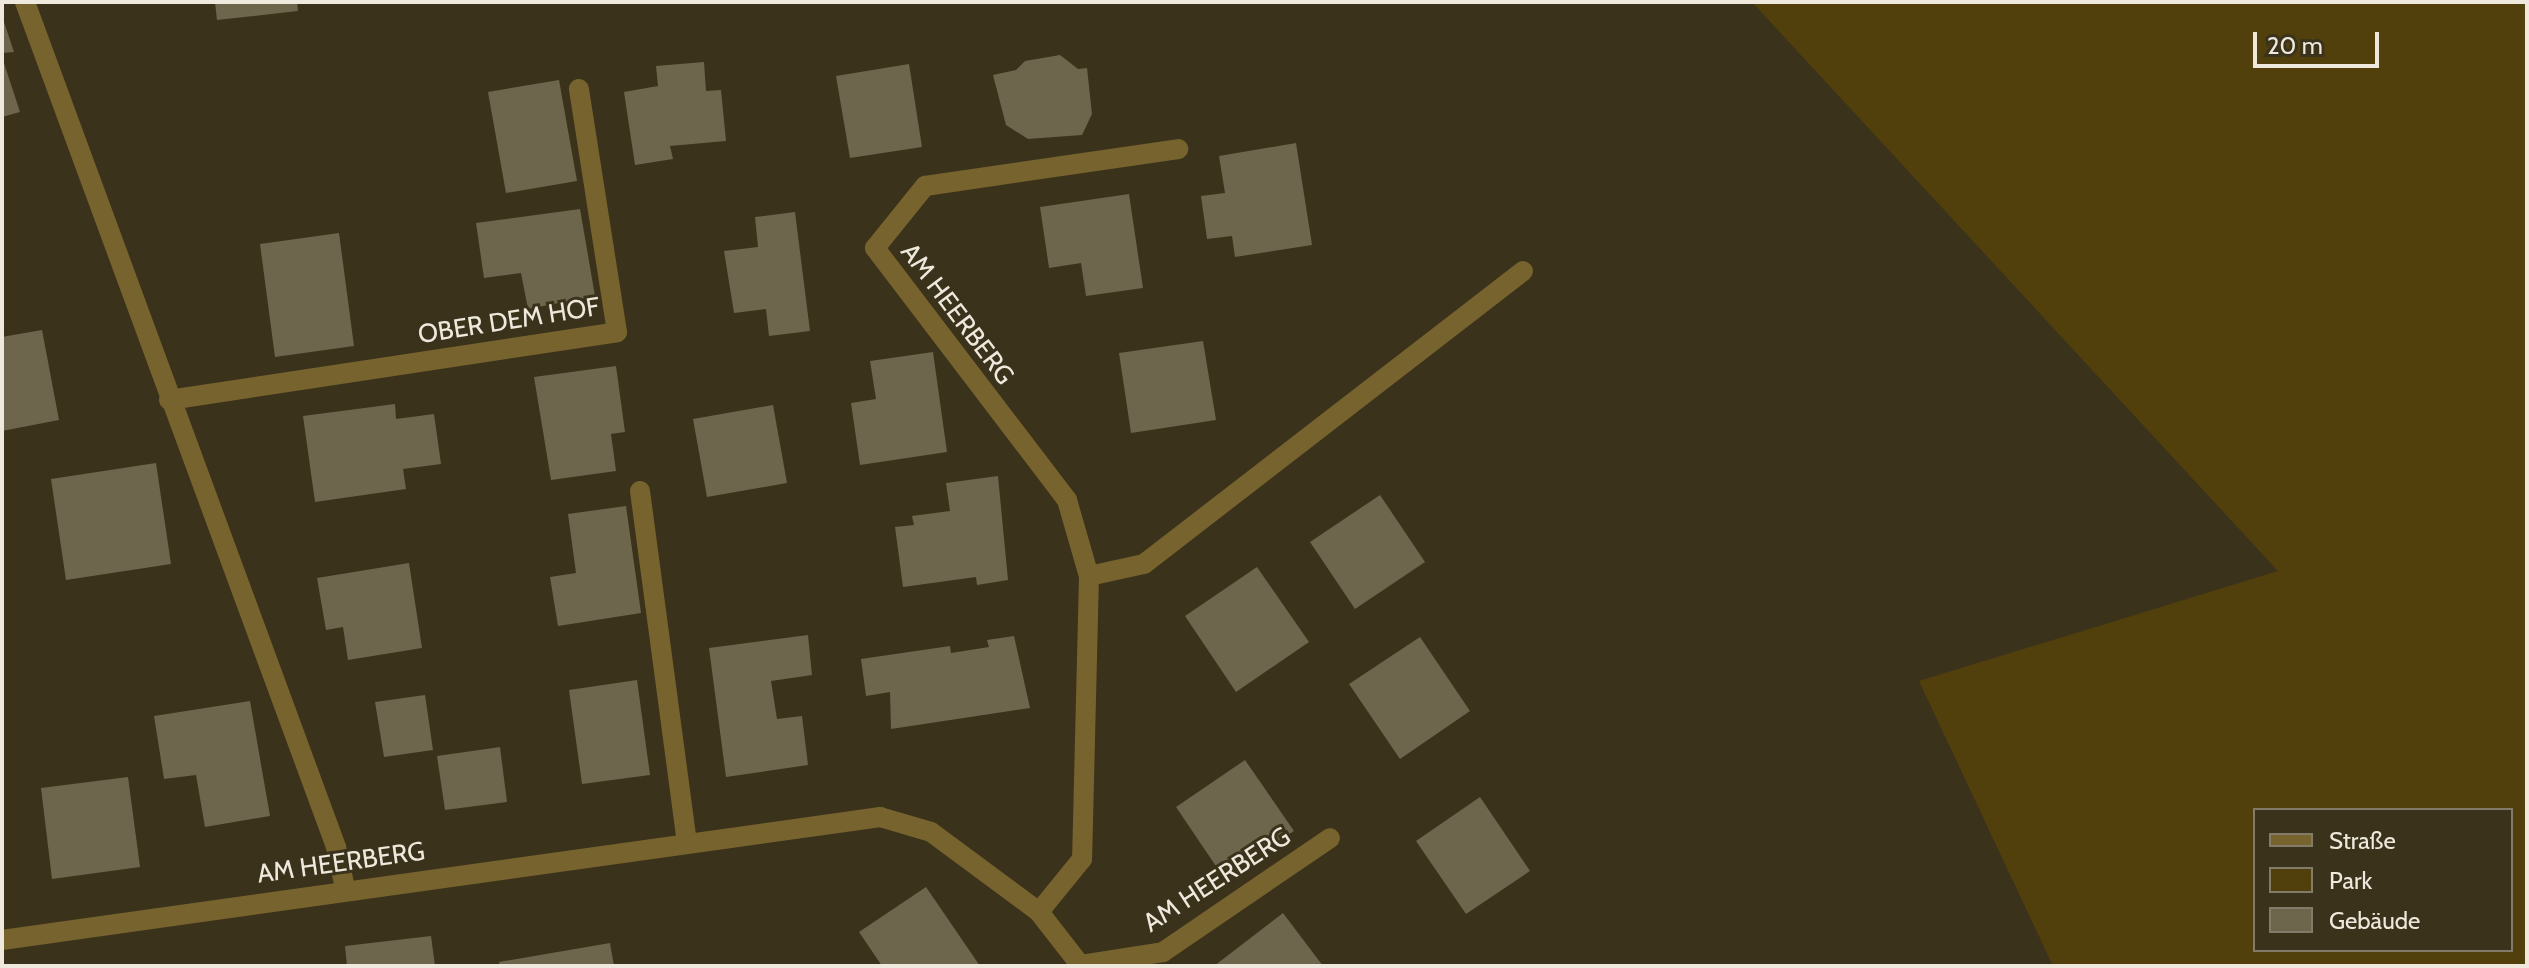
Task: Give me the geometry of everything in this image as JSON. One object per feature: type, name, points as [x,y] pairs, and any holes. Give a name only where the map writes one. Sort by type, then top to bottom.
[{"type":"street","points":[[25,2],[336,847],[345,888]]},
{"type":"street","name":"OBER DEM HOF","points":[[169,400],[617,332],[579,89]]},
{"type":"street","name":"AM HEERBERG","points":[[1039,912],[1082,859],[1089,576],[1067,500],[875,248],[925,186],[1178,149]]},
{"type":"street","points":[[1089,576],[1144,564],[1523,271]]},
{"type":"street","points":[[640,491],[687,842]]},
{"type":"street","name":"AM HEERBERG","points":[[2,940],[345,888],[880,817],[931,832],[1039,912],[1081,966],[1163,952],[1330,838]]},
{"type":"green space","points":[[1752,2],[2527,2],[2527,966],[2053,966],[1919,681],[2278,571]]},
{"type":"building","points":[[215,2],[297,2],[298,11],[217,20]]},
{"type":"building","points":[[3,19],[14,52],[2,53]]},
{"type":"building","points":[[1060,55],[1078,69],[1087,68],[1092,114],[1082,135],[1028,139],[1006,125],[993,75],[1016,70],[1025,61]]},
{"type":"building","points":[[2,57],[20,112],[2,117]]},
{"type":"building","points":[[704,62],[706,91],[721,90],[726,141],[670,146],[673,159],[635,165],[624,92],[658,86],[656,66]]},
{"type":"building","points":[[909,64],[922,147],[850,158],[836,76]]},
{"type":"building","points":[[559,80],[577,181],[506,193],[488,92]]},
{"type":"building","points":[[1296,143],[1312,245],[1235,257],[1232,236],[1207,239],[1201,196],[1225,193],[1219,156]]},
{"type":"building","points":[[1129,194],[1143,288],[1086,296],[1081,263],[1049,268],[1040,207]]},
{"type":"building","points":[[580,209],[595,296],[528,309],[521,273],[484,278],[476,223]]},
{"type":"building","points":[[795,212],[810,331],[769,336],[766,309],[734,313],[724,251],[758,247],[755,217]]},
{"type":"building","points":[[339,233],[354,346],[275,357],[260,244]]},
{"type":"building","points":[[42,330],[59,420],[2,431],[2,337]]},
{"type":"building","points":[[1203,341],[1216,420],[1131,433],[1119,353]]},
{"type":"building","points":[[933,352],[947,452],[860,465],[851,403],[876,399],[870,361]]},
{"type":"building","points":[[616,366],[625,432],[611,434],[616,471],[551,480],[534,377]]},
{"type":"building","points":[[395,404],[396,419],[434,414],[441,464],[403,469],[406,489],[315,502],[303,416]]},
{"type":"building","points":[[773,405],[787,483],[707,497],[693,419]]},
{"type":"building","points":[[156,463],[171,564],[66,580],[51,479]]},
{"type":"building","points":[[998,476],[1008,580],[977,585],[976,577],[903,587],[895,527],[914,525],[912,516],[950,511],[946,483]]},
{"type":"building","points":[[1380,495],[1425,562],[1355,609],[1310,542]]},
{"type":"building","points":[[626,506],[641,613],[558,626],[550,577],[576,573],[568,514]]},
{"type":"building","points":[[409,563],[422,648],[348,660],[343,627],[326,630],[317,578]]},
{"type":"building","points":[[1257,567],[1309,642],[1236,692],[1185,616]]},
{"type":"building","points":[[808,635],[812,675],[771,681],[777,719],[802,716],[808,765],[726,777],[709,648]]},
{"type":"building","points":[[1014,636],[1030,708],[891,729],[890,692],[866,696],[861,659],[950,646],[951,653],[989,647],[987,640]]},
{"type":"building","points":[[1420,637],[1470,711],[1400,759],[1349,684]]},
{"type":"building","points":[[637,680],[650,775],[582,784],[569,690]]},
{"type":"building","points":[[425,695],[433,750],[384,757],[375,702]]},
{"type":"building","points":[[250,701],[270,816],[205,827],[196,775],[164,779],[154,716]]},
{"type":"building","points":[[500,747],[507,802],[445,810],[437,756]]},
{"type":"building","points":[[1245,760],[1294,831],[1224,878],[1176,807]]},
{"type":"building","points":[[128,777],[140,867],[52,879],[41,788]]},
{"type":"building","points":[[1480,797],[1530,871],[1466,914],[1416,841]]},
{"type":"building","points":[[926,887],[980,966],[882,966],[859,932]]},
{"type":"building","points":[[1283,913],[1323,966],[1214,966]]},
{"type":"building","points":[[431,936],[435,966],[347,966],[345,946]]},
{"type":"building","points":[[610,943],[614,966],[500,966],[499,962]]}]
